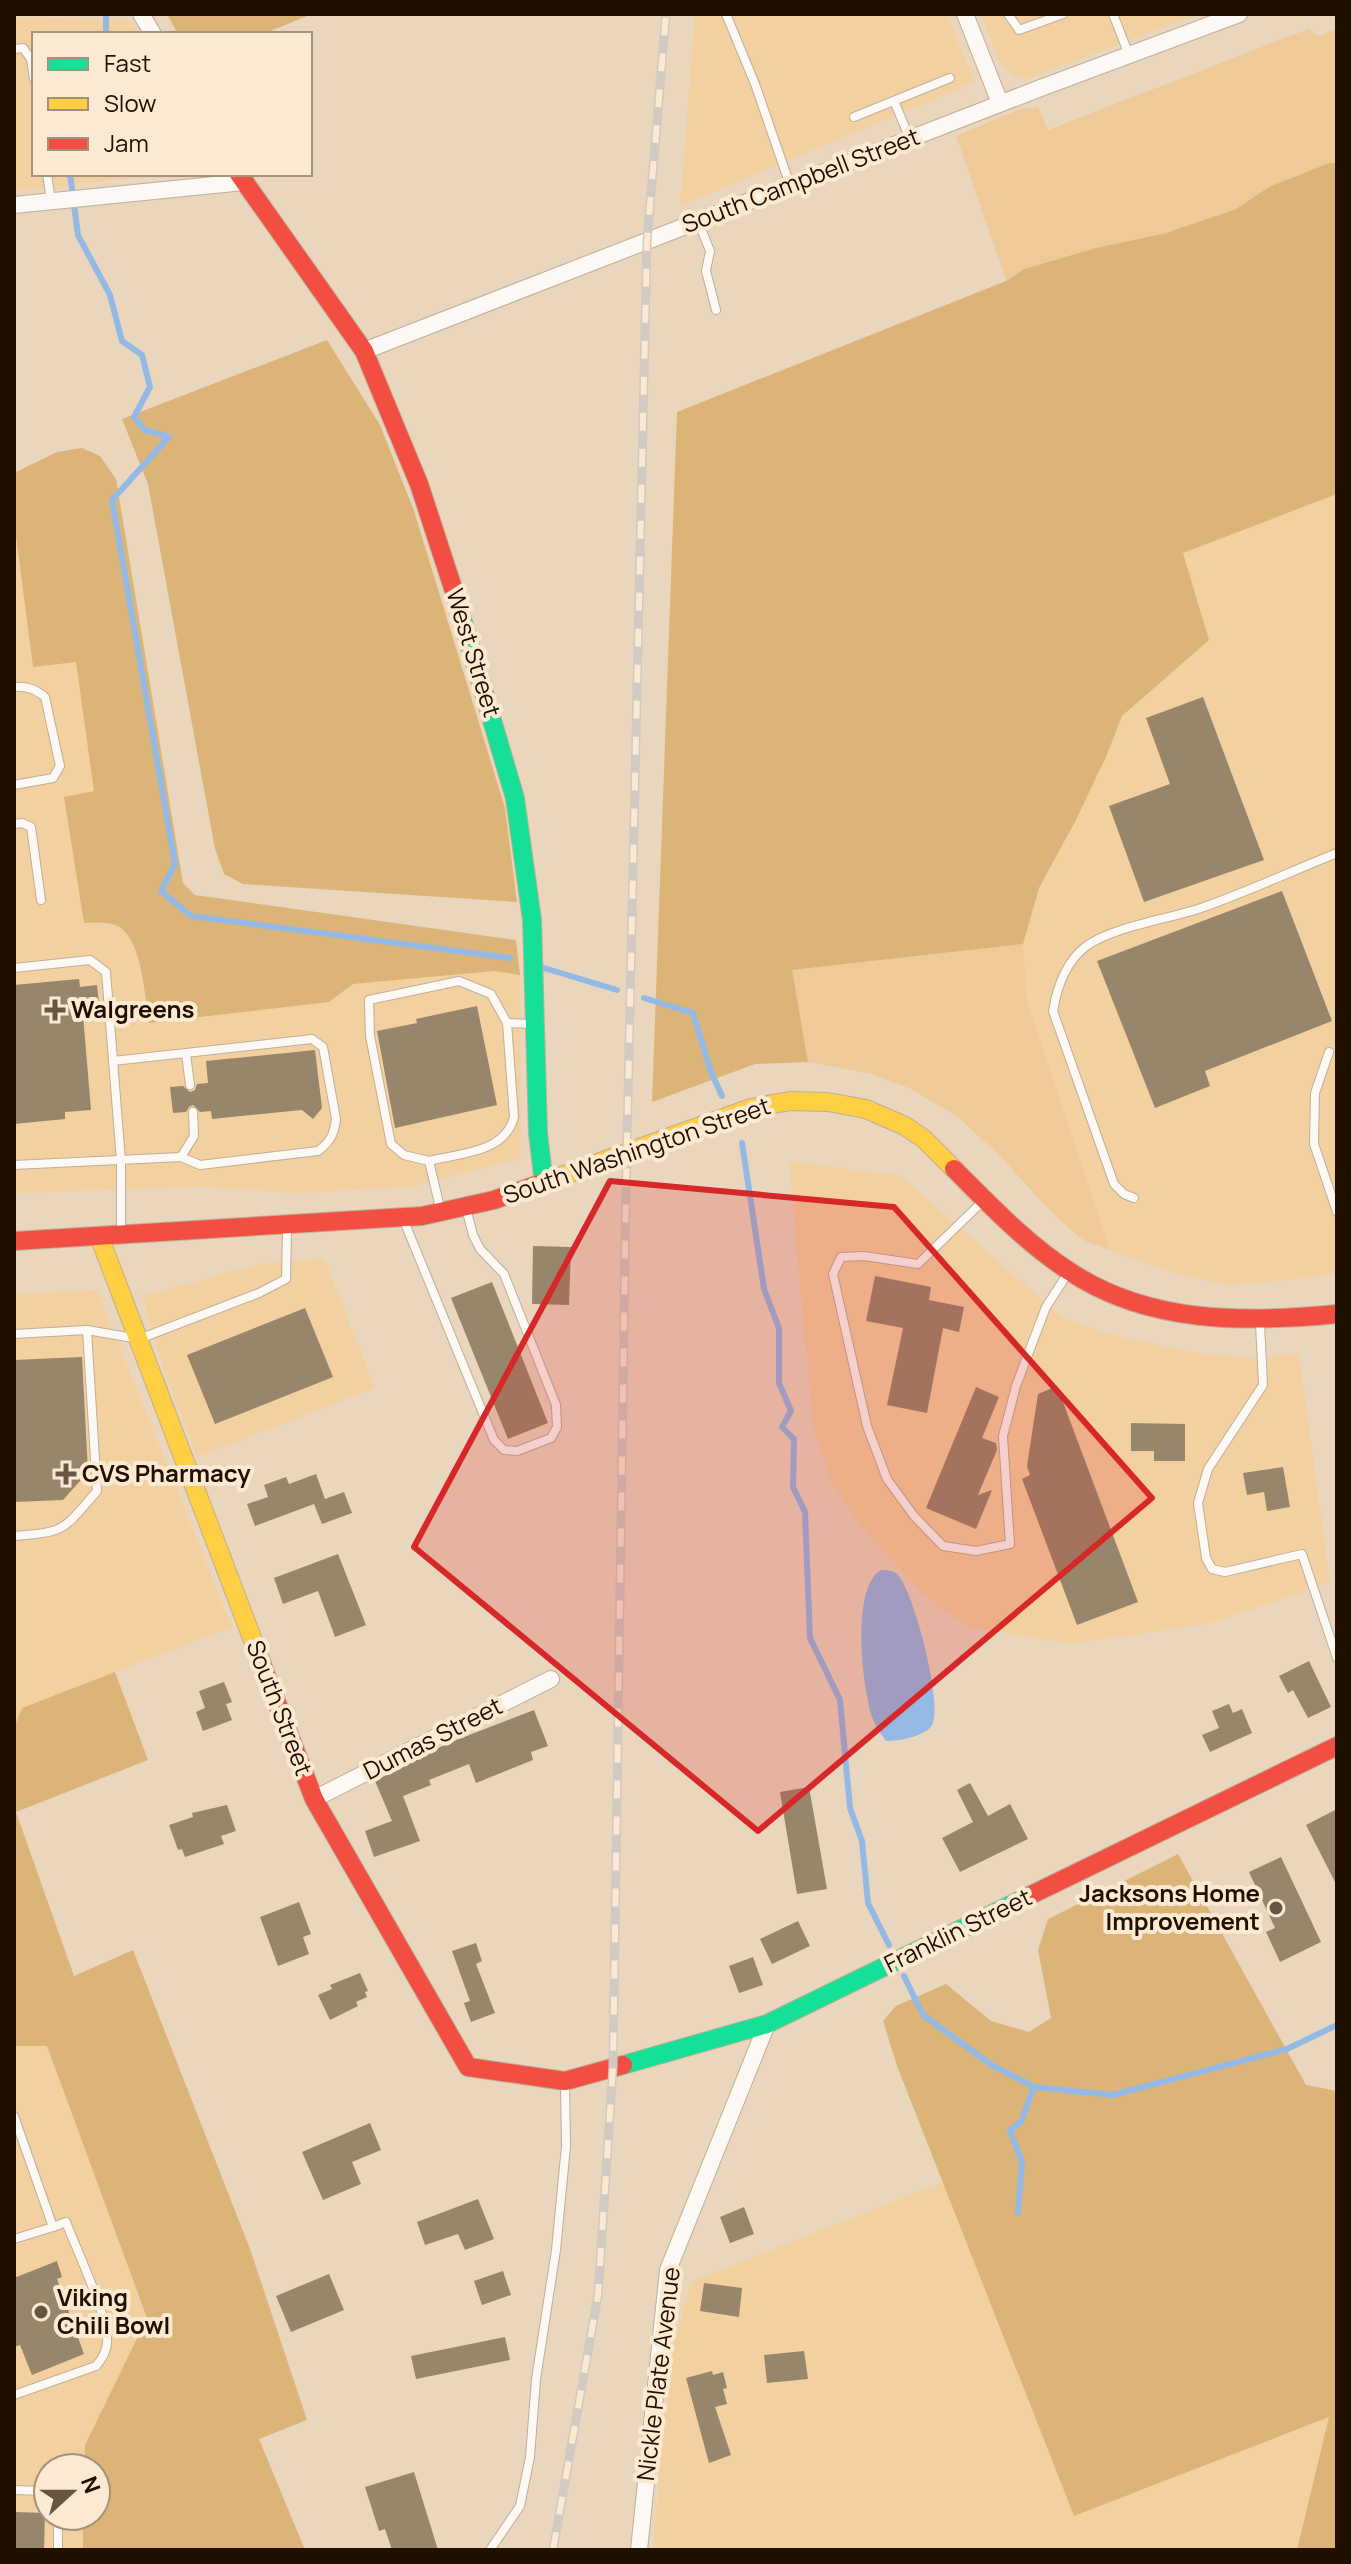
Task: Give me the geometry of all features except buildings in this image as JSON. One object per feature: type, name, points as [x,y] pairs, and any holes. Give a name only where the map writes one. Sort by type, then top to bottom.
[{"type":"street","points":[[141,14],[152,32]]},
{"type":"street","points":[[965,14],[1000,103]]},
{"type":"street","name":"South Campbell Street","points":[[364,351],[1000,103],[1239,14]]},
{"type":"street","points":[[14,205],[242,178]]},
{"type":"street","name":"West Street","points":[[242,178],[364,351],[419,484],[468,632],[515,798],[532,920],[538,1133],[544,1184]]},
{"type":"street","name":"South Washington Street","points":[[14,1241],[404,1219],[466,1207],[544,1184],[751,1108],[809,1100],[866,1109],[905,1126],[924,1139],[1038,1249],[1070,1271],[1119,1296],[1179,1315],[1219,1321],[1260,1321],[1337,1314]]},
{"type":"street","name":"South Street","points":[[99,1236],[314,1799],[468,2067],[565,2081]]},
{"type":"street","name":"Dumas Street","points":[[314,1799],[551,1679]]},
{"type":"street","name":"Franklin Street","points":[[565,2081],[767,2024],[1337,1746]]},
{"type":"street","name":"Nickle Plate Avenue","points":[[639,2550],[668,2270],[767,2024]]},
{"type":"lane","points":[[726,14],[755,84],[790,185]]},
{"type":"lane","points":[[1008,14],[1019,30],[1063,14]]},
{"type":"lane","points":[[1113,14],[1129,55]]},
{"type":"lane","points":[[14,49],[23,48],[32,66]]},
{"type":"lane","points":[[854,117],[950,78]]},
{"type":"lane","points":[[894,101],[910,139]]},
{"type":"lane","points":[[48,176],[55,201]]},
{"type":"lane","points":[[698,221],[710,251],[706,271],[716,310]]},
{"type":"lane","points":[[14,687],[26,687],[45,697],[60,766],[53,778],[14,785]]},
{"type":"lane","points":[[14,824],[31,827],[41,900]]},
{"type":"lane","points":[[1134,1198],[1124,1194],[1114,1184],[1053,1011],[1057,989],[1068,965],[1086,947],[1107,936],[1202,907],[1337,853]]},
{"type":"lane","points":[[14,968],[90,960],[106,972],[121,1161],[121,1234]]},
{"type":"lane","points":[[459,981],[491,994],[507,1023],[514,1117],[510,1132],[496,1145],[429,1161],[404,1155],[391,1144],[370,1036],[369,1000],[459,981]]},
{"type":"lane","points":[[507,1023],[537,1024]]},
{"type":"lane","points":[[14,1165],[181,1157],[200,1165],[318,1151],[329,1143],[336,1119],[323,1047],[312,1039],[113,1061]]},
{"type":"lane","points":[[1329,1052],[1315,1093],[1314,1144],[1337,1212]]},
{"type":"lane","points":[[186,1054],[190,1085]]},
{"type":"lane","points":[[181,1157],[194,1136],[193,1112]]},
{"type":"lane","points":[[429,1161],[441,1212]]},
{"type":"lane","points":[[986,1199],[918,1264],[864,1256],[841,1257],[833,1274],[867,1426],[887,1479],[914,1516],[943,1546],[976,1551],[1010,1544],[1003,1436],[1016,1386],[1046,1307],[1070,1271]]},
{"type":"lane","points":[[404,1219],[494,1440],[504,1450],[517,1451],[551,1438],[557,1427],[556,1405],[504,1274],[480,1249],[466,1207]]},
{"type":"lane","points":[[14,1334],[87,1330],[139,1339],[259,1293],[286,1279],[287,1226]]},
{"type":"lane","points":[[1260,1321],[1263,1385],[1208,1469],[1198,1503],[1206,1558],[1212,1569],[1225,1572],[1302,1554],[1337,1658]]},
{"type":"lane","points":[[14,1536],[48,1534],[64,1529],[97,1491],[87,1330]]},
{"type":"lane","points":[[490,2550],[520,2506],[530,2457],[536,2379],[556,2250],[566,2146],[565,2081]]},
{"type":"lane","points":[[14,2116],[53,2227]]},
{"type":"lane","points":[[14,2239],[66,2222],[107,2339],[104,2358],[96,2366],[14,2395]]},
{"type":"highlighted area","points":[[610,1181],[894,1207],[1152,1498],[758,1831],[414,1547]]},
{"type":"shaded area","points":[[167,14],[312,14],[268,32],[177,32]]},
{"type":"shaded area","points":[[695,14],[946,14],[975,82],[680,206]]},
{"type":"shaded area","points":[[981,14],[1198,14],[1028,79],[1013,75],[1000,63]]},
{"type":"shaded area","points":[[14,17],[130,20],[138,32],[32,32],[32,176],[152,176],[14,191]]},
{"type":"shaded area","points":[[1308,29],[1318,36],[1337,29],[1337,163],[1329,163],[1269,187],[1236,209],[1166,233],[1096,248],[1024,269],[1006,280],[956,136],[1021,109],[1038,107],[1048,130]]},
{"type":"shaded area","points":[[1329,163],[1337,163],[1337,494],[1183,553],[1209,640],[1122,716],[1076,820],[1039,888],[1023,944],[792,970],[808,1062],[755,1064],[652,1102],[677,412],[1006,281],[1024,269],[1096,248],[1166,233],[1236,209],[1269,187]]},
{"type":"shaded area","points":[[327,340],[380,425],[414,511],[505,808],[517,902],[243,884],[224,874],[215,849],[148,484],[122,419]]},
{"type":"shaded area","points":[[82,448],[100,456],[116,479],[183,883],[195,895],[516,940],[520,975],[495,971],[353,984],[329,1002],[149,1023],[141,968],[131,940],[115,925],[84,923],[64,797],[94,791],[76,662],[33,667],[14,521],[14,473],[57,452]]},
{"type":"shaded area","points":[[1337,494],[1337,1273],[1230,1285],[1175,1274],[1110,1250],[1027,1002],[1023,944],[1039,888],[1076,820],[1122,716],[1209,640],[1183,553]]},
{"type":"shaded area","points":[[14,521],[33,667],[76,661],[95,791],[64,797],[84,923],[116,925],[128,932],[136,948],[149,1023],[329,1002],[353,984],[495,971],[520,975],[521,1158],[410,1187],[296,1193],[201,1187],[14,1193]]},
{"type":"shaded area","points":[[1023,944],[1027,1002],[1110,1250],[1083,1240],[1055,1216],[1000,1156],[958,1117],[911,1089],[872,1074],[808,1062],[791,970]]},
{"type":"shaded area","points":[[789,1161],[901,1176],[1063,1318],[1125,1338],[1201,1354],[1254,1358],[1299,1353],[1330,1583],[1208,1624],[1069,1644],[966,1626],[922,1592],[863,1529],[830,1479],[813,1423]]},
{"type":"shaded area","points":[[324,1259],[375,1388],[197,1457],[161,1362],[142,1296],[261,1264]]},
{"type":"shaded area","points":[[97,1290],[232,1627],[22,1708],[14,1728],[14,1294]]},
{"type":"shaded area","points":[[115,1672],[148,1760],[16,1812],[74,1976],[133,1950],[250,2249],[307,2420],[259,2439],[305,2550],[83,2550],[83,2532],[112,2532],[112,2452],[85,2452],[85,2445],[147,2318],[47,2046],[14,2046],[14,1728],[22,1708]]},
{"type":"shaded area","points":[[1178,1854],[1306,2085],[1337,2091],[1337,2550],[1297,2550],[1329,2417],[1074,2516],[897,2066],[883,2021],[896,2006],[946,1984],[991,2021],[1029,2032],[1051,2018],[1038,1950],[1048,1919]]},
{"type":"shaded area","points":[[14,2046],[47,2046],[147,2318],[85,2445],[85,2452],[32,2452],[32,2532],[83,2532],[83,2550],[14,2550]]},
{"type":"shaded area","points":[[943,2182],[1074,2516],[1330,2417],[1297,2550],[653,2550],[668,2366],[691,2282]]},
{"type":"water","points":[[881,1570],[896,1573],[905,1586],[919,1625],[934,1695],[934,1713],[929,1729],[911,1738],[891,1741],[886,1741],[872,1718],[862,1660],[862,1615],[866,1595],[872,1580]]},
{"type":"waterway","points":[[106,14],[106,32]]},
{"type":"waterway","points":[[70,176],[78,235],[110,295],[122,341],[142,355],[150,387],[134,417],[145,430],[169,437],[112,500],[175,864],[161,891],[191,916],[510,958]]},
{"type":"waterway","points":[[544,968],[617,990]]},
{"type":"waterway","points":[[644,998],[693,1013],[711,1072],[722,1096]]},
{"type":"waterway","points":[[742,1143],[764,1289],[779,1328],[779,1383],[791,1411],[782,1427],[794,1439],[793,1487],[805,1512],[810,1638],[840,1700],[850,1808],[862,1841],[868,1903],[889,1945]]},
{"type":"waterway","points":[[904,1976],[923,2015],[990,2064],[1034,2087],[1113,2095],[1287,2049],[1337,2025]]},
{"type":"waterway","points":[[1018,2213],[1022,2162],[1010,2130],[1021,2122],[1034,2087]]},
{"type":"railway","points":[[553,2550],[598,2295],[613,2067],[626,1186],[647,241],[666,14]]},
{"type":"traffic: fast","points":[[453,588],[515,798],[532,920],[538,1133],[544,1184]]},
{"type":"traffic: fast","points":[[623,2065],[767,2024],[1031,1895]]},
{"type":"traffic: slow","points":[[539,1184],[751,1108],[790,1101],[828,1102],[866,1109],[905,1126],[924,1139],[954,1169]]},
{"type":"traffic: slow","points":[[99,1236],[262,1664]]},
{"type":"traffic: jam","points":[[240,176],[364,351],[419,484],[453,588]]},
{"type":"traffic: jam","points":[[954,1169],[1009,1223],[1053,1260],[1099,1288],[1131,1301],[1198,1316],[1268,1319],[1337,1314]]},
{"type":"traffic: jam","points":[[14,1241],[422,1216],[494,1200],[539,1184]]},
{"type":"traffic: jam","points":[[262,1664],[314,1799],[468,2067],[565,2081],[623,2065]]},
{"type":"traffic: jam","points":[[1031,1895],[1337,1746]]},
{"type":"place","name":"Walgreens","points":[[55,1010]]},
{"type":"place","name":"CVS Pharmacy","points":[[66,1474]]},
{"type":"place","name":"Jacksons Home Improvement","points":[[1276,1908]]},
{"type":"place","name":"Viking Chili Bowl","points":[[41,2312]]}]
